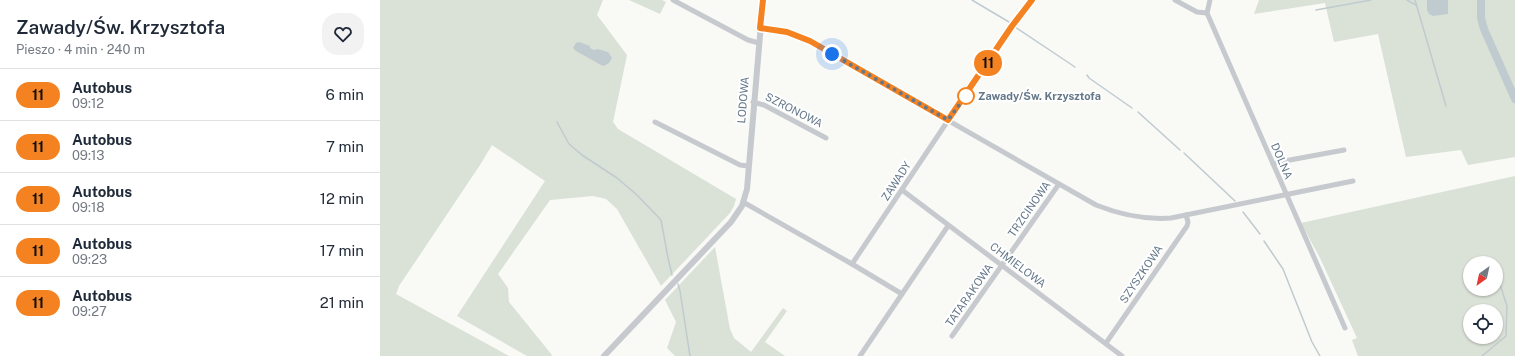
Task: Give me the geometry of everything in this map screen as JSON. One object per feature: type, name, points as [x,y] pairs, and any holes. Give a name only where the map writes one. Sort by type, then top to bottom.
[{"type":"street","points":[[673,0],[748,40],[759,43]]},
{"type":"street","name":"LODOWA","points":[[604,356],[731,222],[743,202],[746,189],[763,0]]},
{"type":"street","name":"ZAWADY","points":[[852,264],[1012,26],[1032,0]]},
{"type":"street","points":[[1175,0],[1197,12],[1207,13],[1210,0]]},
{"type":"street","name":"DOLNA","points":[[1207,13],[1285,195],[1345,328]]},
{"type":"street","points":[[760,28],[787,32],[810,41],[1096,205],[1127,216],[1159,219],[1186,215],[1353,181]]},
{"type":"street","name":"SZRONOWA","points":[[753,102],[764,105],[826,138]]},
{"type":"street","points":[[656,122],[740,165],[748,166]]},
{"type":"street","points":[[1273,164],[1344,150]]},
{"type":"street","name":"TRZCINOWA","points":[[1002,266],[1059,184]]},
{"type":"street","name":"CHMIELOWA","points":[[902,190],[1122,356]]},
{"type":"street","points":[[743,202],[902,294]]},
{"type":"street","name":"SZYSZKOWA","points":[[1106,343],[1187,226],[1188,222],[1186,215]]},
{"type":"street","points":[[860,356],[948,226]]},
{"type":"street","name":"TATARAKOWA","points":[[952,336],[1002,266]]},
{"type":"shaded area","points":[[380,0],[603,0],[597,15],[627,55],[613,122],[618,129],[736,199],[730,213],[661,286],[617,209],[606,199],[593,196],[550,200],[498,274],[508,288],[509,302],[552,355],[527,356],[457,316],[545,181],[492,145],[399,286],[396,294],[509,356],[380,356]]},
{"type":"shaded area","points":[[629,0],[662,0],[666,2],[660,14]]},
{"type":"shaded area","points":[[1259,0],[1515,0],[1515,157],[1468,165],[1461,150],[1406,157],[1378,34],[1334,42],[1325,3],[1254,14]]},
{"type":"shaded area","points":[[1427,0],[1448,0],[1448,14],[1433,16],[1429,14],[1427,10]]},
{"type":"shaded area","points":[[579,42],[590,46],[590,48],[594,50],[598,49],[608,52],[612,58],[609,63],[604,66],[601,65],[573,48],[576,43]]},
{"type":"shaded area","points":[[1515,176],[1515,356],[1358,356],[1352,340],[1357,338],[1320,258],[1301,223]]},
{"type":"shaded area","points":[[715,247],[730,329],[734,338],[751,352],[783,308],[787,311],[765,342],[785,356],[675,356],[667,348],[676,322],[665,300]]},
{"type":"waterway","points":[[972,0],[1009,22]]},
{"type":"waterway","points":[[1316,10],[1371,0]]},
{"type":"waterway","points":[[1407,0],[1416,5]]},
{"type":"waterway","points":[[1415,0],[1446,106]]},
{"type":"waterway","points":[[1481,0],[1481,18],[1484,29],[1515,99]]},
{"type":"waterway","points":[[1015,27],[1075,67]]},
{"type":"waterway","points":[[1087,75],[1089,78],[1132,108]]},
{"type":"waterway","points":[[1138,112],[1180,150]]},
{"type":"waterway","points":[[557,122],[569,144],[582,155],[617,178],[637,195],[661,220],[672,275]]},
{"type":"waterway","points":[[1184,153],[1235,201]]},
{"type":"waterway","points":[[1243,212],[1260,234]]},
{"type":"waterway","points":[[1264,241],[1283,269],[1312,342],[1320,356]]},
{"type":"waterway","points":[[678,284],[690,356]]},
{"type":"waterway","points":[[1482,356],[1506,336],[1507,306],[1503,294]]},
{"type":"bus line","name":"11","points":[[763,0],[760,28],[787,32],[810,41],[948,120],[1012,26],[1032,0]]},
{"type":"place","name":"Zawady/Św. Krzysztofa","points":[[966,96]]},
{"type":"route","points":[[832,54],[948,120],[966,96]]}]
